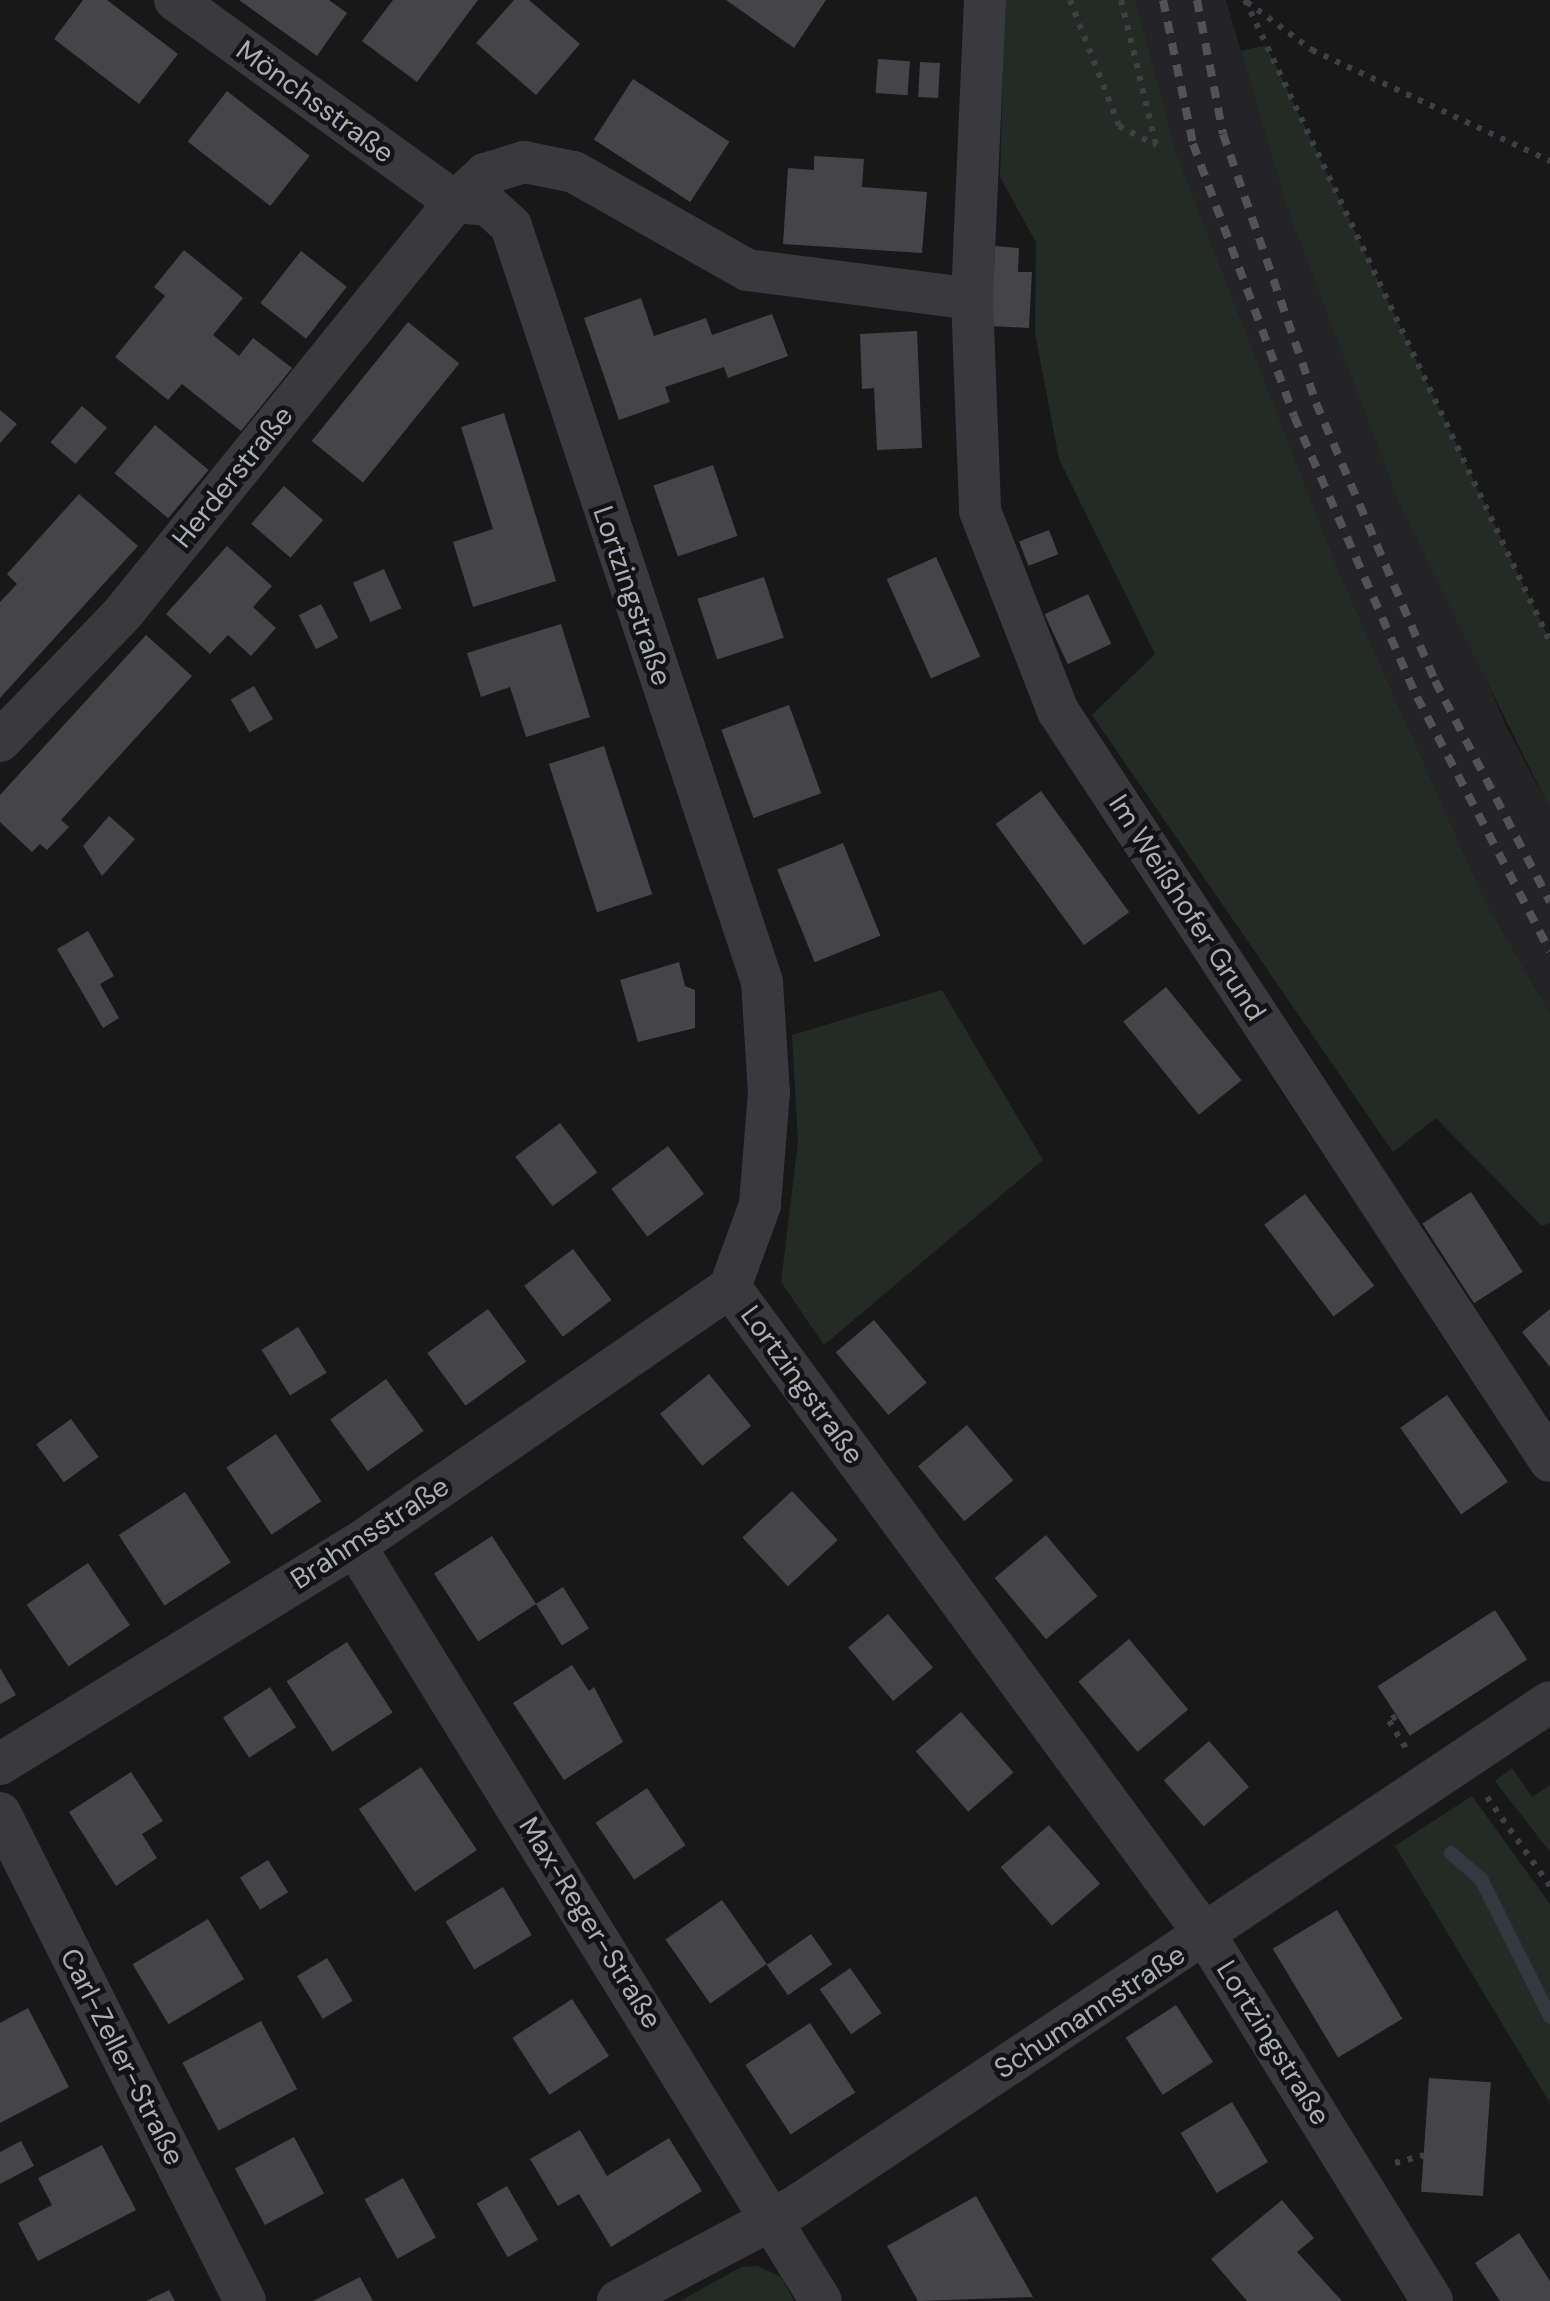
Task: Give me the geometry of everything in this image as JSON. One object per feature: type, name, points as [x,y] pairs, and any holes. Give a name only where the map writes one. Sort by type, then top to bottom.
[{"type":"street","name":"Mönchsstraße","points":[[175,0],[455,202]]},
{"type":"street","name":"Im Weißhofer Grund","points":[[985,0],[972,299],[980,511],[1058,711],[1550,1461]]},
{"type":"street","points":[[455,202],[485,174],[524,162],[574,172],[747,270],[972,299]]},
{"type":"street","name":"Herderstraße","points":[[0,741],[122,613],[455,202]]},
{"type":"street","name":"Lortzingstraße","points":[[455,202],[488,205],[511,226],[762,982],[770,1092],[760,1205],[730,1287],[1206,1936],[1432,2301]]},
{"type":"street","name":"Brahmsstraße","points":[[0,1764],[356,1546],[730,1287]]},
{"type":"street","name":"Max-Reger-Straße","points":[[356,1546],[821,2301]]},
{"type":"street","name":"Schumannstraße","points":[[618,2301],[774,2219],[1388,1812],[1424,1774],[1550,1702]]},
{"type":"street","name":"Carl-Zeller-Straße","points":[[0,1813],[245,2301]]},
{"type":"path","points":[[1070,0],[1119,126],[1156,146],[1121,0]]},
{"type":"path","points":[[1245,0],[1312,50],[1550,162]]},
{"type":"path","points":[[1245,0],[1550,642]]},
{"type":"path","points":[[1396,1716],[1389,1721],[1424,1774]]},
{"type":"path","points":[[1498,1813],[1550,1886]]},
{"type":"path","points":[[1381,2171],[1411,2154],[1424,2155]]},
{"type":"shaded area","points":[[1005,0],[1136,0],[1176,152],[1337,567],[1485,901],[1550,1013],[1550,1223],[1542,1226],[1436,1118],[1393,1152],[1092,715],[1155,654],[1059,459],[1035,333],[1036,242],[1000,177]]},
{"type":"shaded area","points":[[1136,0],[1226,0],[1285,202],[1505,724],[1550,809],[1550,1013],[1485,901],[1337,567],[1176,152]]},
{"type":"shaded area","points":[[1266,45],[1550,641],[1550,809],[1404,514],[1285,202],[1241,51]]},
{"type":"shaded area","points":[[942,990],[1043,1160],[824,1345],[781,1282],[798,1142],[792,1035]]},
{"type":"shaded area","points":[[1512,1768],[1532,1797],[1550,1785],[1550,1852],[1495,1781]]},
{"type":"shaded area","points":[[1472,1796],[1550,1904],[1550,2103],[1395,1846]]},
{"type":"shaded area","points":[[757,2266],[781,2277],[794,2301],[680,2301],[741,2267]]},
{"type":"building","points":[[83,0],[107,0],[178,54],[139,104],[54,39]]},
{"type":"building","points":[[239,0],[329,0],[347,13],[317,56]]},
{"type":"building","points":[[393,0],[478,0],[417,82],[362,41]]},
{"type":"building","points":[[514,0],[529,0],[580,44],[536,95],[476,43]]},
{"type":"building","points":[[726,0],[826,0],[794,48]]},
{"type":"building","points":[[878,59],[910,61],[908,95],[876,93]]},
{"type":"building","points":[[920,62],[940,63],[938,98],[918,97]]},
{"type":"building","points":[[633,79],[729,142],[690,202],[594,139]]},
{"type":"building","points":[[227,91],[310,156],[270,206],[188,141]]},
{"type":"building","points":[[814,156],[864,159],[862,187],[927,192],[922,253],[783,244],[788,168],[814,170]]},
{"type":"building","points":[[995,246],[1019,248],[1018,272],[1032,272],[1029,328],[991,326]]},
{"type":"building","points":[[184,250],[243,298],[213,335],[239,356],[253,338],[292,368],[241,431],[182,384],[168,400],[115,357],[165,296],[154,287]]},
{"type":"building","points":[[301,251],[347,287],[306,339],[260,303]]},
{"type":"building","points":[[641,298],[654,336],[706,318],[712,335],[772,314],[788,356],[728,378],[724,367],[665,387],[670,402],[619,420],[584,318]]},
{"type":"building","points":[[408,322],[459,364],[363,482],[312,441]]},
{"type":"building","points":[[917,331],[922,448],[877,450],[874,388],[862,389],[860,334]]},
{"type":"building","points":[[82,406],[107,428],[75,464],[51,442]]},
{"type":"building","points":[[0,410],[17,424],[0,443]]},
{"type":"building","points":[[504,413],[556,581],[473,607],[453,542],[493,529],[461,427]]},
{"type":"building","points":[[155,425],[209,470],[168,518],[115,473]]},
{"type":"building","points":[[713,465],[737,536],[678,556],[653,486]]},
{"type":"building","points":[[284,486],[323,520],[290,558],[251,524]]},
{"type":"building","points":[[79,494],[138,546],[0,698],[0,602],[17,584],[7,574]]},
{"type":"building","points":[[1049,530],[1058,554],[1028,566],[1019,541]]},
{"type":"building","points":[[227,546],[272,586],[253,607],[276,628],[251,656],[228,635],[210,654],[166,614]]},
{"type":"building","points":[[936,557],[980,657],[931,679],[887,579]]},
{"type":"building","points":[[384,569],[401,608],[370,622],[353,583]]},
{"type":"building","points":[[764,577],[784,638],[717,659],[697,599]]},
{"type":"building","points":[[1088,594],[1111,644],[1068,664],[1044,614]]},
{"type":"building","points":[[321,604],[338,638],[316,649],[299,615]]},
{"type":"building","points":[[561,624],[590,717],[526,737],[510,687],[481,697],[467,653]]},
{"type":"building","points":[[146,635],[192,676],[61,820],[69,827],[47,850],[40,844],[32,852],[0,822],[0,795]]},
{"type":"building","points":[[254,686],[273,719],[250,732],[231,700]]},
{"type":"building","points":[[789,705],[821,793],[753,818],[721,730]]},
{"type":"building","points":[[604,746],[652,894],[597,912],[549,764]]},
{"type":"building","points":[[1041,791],[1129,912],[1084,945],[996,824]]},
{"type":"building","points":[[109,816],[135,839],[102,876],[83,846]]},
{"type":"building","points":[[843,843],[880,936],[815,962],[777,870]]},
{"type":"building","points":[[88,931],[114,976],[100,984],[119,1018],[103,1028],[57,949]]},
{"type":"building","points":[[679,962],[685,986],[695,990],[695,1028],[638,1042],[620,980]]},
{"type":"building","points":[[1166,987],[1242,1080],[1199,1115],[1123,1022]]},
{"type":"building","points":[[560,1123],[597,1173],[553,1206],[515,1157]]},
{"type":"building","points":[[668,1146],[704,1194],[647,1237],[611,1189]]},
{"type":"building","points":[[1471,1192],[1523,1272],[1474,1303],[1422,1224]]},
{"type":"building","points":[[1305,1194],[1374,1286],[1333,1317],[1264,1225]]},
{"type":"building","points":[[573,1249],[612,1300],[563,1337],[524,1286]]},
{"type":"building","points":[[488,1309],[526,1362],[466,1406],[427,1353]]},
{"type":"building","points":[[1550,1309],[1550,1367],[1522,1332]]},
{"type":"building","points":[[874,1320],[927,1383],[888,1415],[836,1352]]},
{"type":"building","points":[[298,1327],[327,1373],[290,1396],[262,1350]]},
{"type":"building","points":[[709,1374],[751,1426],[702,1466],[660,1414]]},
{"type":"building","points":[[386,1379],[424,1431],[368,1471],[330,1420]]},
{"type":"building","points":[[1447,1395],[1508,1482],[1461,1515],[1400,1428]]},
{"type":"building","points":[[71,1419],[99,1457],[64,1482],[36,1444]]},
{"type":"building","points":[[967,1425],[1013,1480],[964,1521],[918,1466]]},
{"type":"building","points":[[276,1434],[321,1501],[272,1535],[226,1468]]},
{"type":"building","points":[[792,1491],[838,1540],[788,1586],[742,1537]]},
{"type":"building","points":[[185,1492],[231,1562],[164,1605],[119,1535]]},
{"type":"building","points":[[1046,1535],[1097,1596],[1046,1639],[995,1578]]},
{"type":"building","points":[[492,1536],[536,1604],[478,1642],[434,1574]]},
{"type":"building","points":[[88,1563],[130,1625],[69,1667],[27,1604]]},
{"type":"building","points":[[563,1587],[589,1629],[562,1646],[536,1604]]},
{"type":"building","points":[[1495,1610],[1527,1659],[1410,1736],[1378,1686]]},
{"type":"building","points":[[888,1614],[933,1668],[893,1701],[848,1647]]},
{"type":"building","points":[[1129,1639],[1188,1709],[1138,1752],[1078,1681]]},
{"type":"building","points":[[347,1642],[393,1712],[332,1752],[287,1681]]},
{"type":"building","points":[[572,1665],[589,1691],[594,1687],[623,1742],[564,1780],[513,1703]]},
{"type":"building","points":[[0,1668],[16,1695],[0,1704]]},
{"type":"building","points":[[270,1687],[296,1727],[249,1758],[223,1717]]},
{"type":"building","points":[[961,1712],[1013,1772],[968,1812],[916,1751]]},
{"type":"building","points":[[1209,1741],[1249,1787],[1204,1826],[1164,1780]]},
{"type":"building","points":[[421,1767],[477,1850],[415,1892],[359,1809]]},
{"type":"building","points":[[131,1772],[163,1821],[142,1834],[157,1858],[116,1886],[69,1812]]},
{"type":"building","points":[[647,1788],[686,1845],[634,1880],[596,1823]]},
{"type":"building","points":[[1049,1825],[1100,1884],[1052,1926],[1001,1867]]},
{"type":"building","points":[[268,1860],[288,1892],[260,1910],[240,1877]]},
{"type":"building","points":[[503,1887],[532,1935],[474,1970],[446,1922]]},
{"type":"building","points":[[722,1900],[767,1964],[710,2003],[665,1940]]},
{"type":"building","points":[[1337,1910],[1402,2019],[1338,2057],[1273,1949]]},
{"type":"building","points":[[208,1919],[244,1979],[169,2024],[133,1964]]},
{"type":"building","points":[[811,1934],[832,1964],[788,1995],[767,1965]]},
{"type":"building","points":[[327,1958],[353,2001],[323,2019],[297,1976]]},
{"type":"building","points":[[850,1968],[882,2013],[851,2034],[820,1989]]},
{"type":"building","points":[[572,1999],[609,2056],[549,2095],[512,2038]]},
{"type":"building","points":[[1176,2005],[1213,2062],[1163,2095],[1126,2038]]},
{"type":"building","points":[[28,2008],[69,2087],[0,2123],[0,2023]]},
{"type":"building","points":[[261,2021],[297,2089],[219,2131],[182,2063]]},
{"type":"building","points":[[810,2023],[855,2093],[791,2135],[745,2065]]},
{"type":"building","points":[[1429,2078],[1491,2082],[1483,2196],[1421,2192]]},
{"type":"building","points":[[1232,2102],[1268,2162],[1217,2193],[1181,2133]]},
{"type":"building","points":[[580,2130],[607,2176],[669,2138],[702,2191],[611,2247],[579,2194],[558,2206],[530,2159]]},
{"type":"building","points":[[294,2137],[324,2194],[265,2225],[235,2168]]},
{"type":"building","points":[[21,2141],[34,2166],[0,2184],[0,2152]]},
{"type":"building","points":[[102,2145],[136,2210],[38,2261],[18,2223],[52,2205],[38,2178]]},
{"type":"building","points":[[403,2178],[436,2237],[397,2259],[365,2199]]},
{"type":"building","points":[[507,2186],[538,2240],[508,2257],[477,2204]]},
{"type":"building","points":[[976,2196],[1033,2297],[918,2301],[887,2246]]},
{"type":"building","points":[[1282,2200],[1314,2238],[1297,2252],[1342,2301],[1247,2301],[1211,2259]]},
{"type":"building","points":[[1519,2233],[1550,2281],[1550,2301],[1500,2301],[1475,2263]]},
{"type":"building","points":[[360,2277],[373,2301],[313,2301]]},
{"type":"building","points":[[169,2290],[175,2301],[146,2301]]},
{"type":"waterway","points":[[1451,1853],[1481,1879],[1550,2017]]},
{"type":"railway","points":[[1163,0],[1193,144],[1294,416],[1417,697],[1550,951]]},
{"type":"railway","points":[[1197,0],[1223,134],[1316,403],[1435,681],[1550,902]]}]
